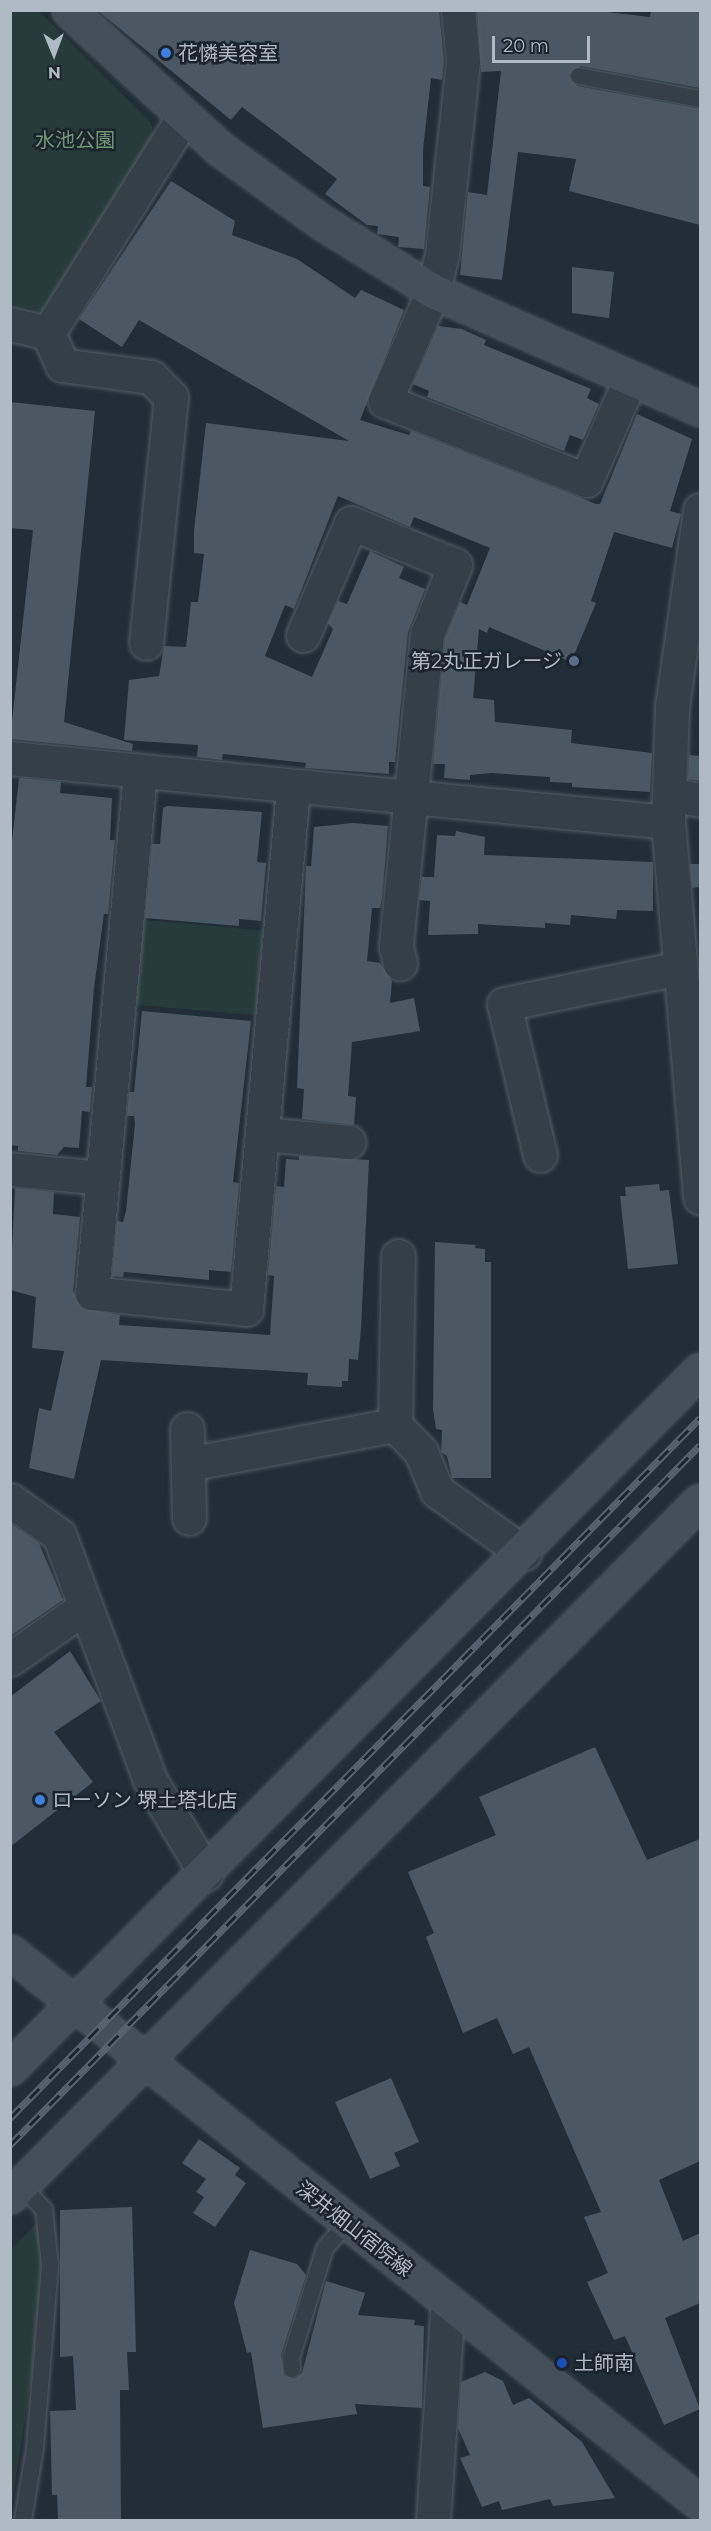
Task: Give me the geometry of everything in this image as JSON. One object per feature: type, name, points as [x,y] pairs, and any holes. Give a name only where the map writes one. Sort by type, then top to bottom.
[{"type":"street","points":[[458,10],[463,61],[442,254],[433,291],[385,401],[586,480],[630,380]]},
{"type":"street","points":[[81,15],[219,148],[323,223],[433,291],[700,409]]},
{"type":"street","points":[[48,333],[184,116]]},
{"type":"street","points":[[10,324],[48,333]]},
{"type":"street","points":[[48,333],[62,365],[151,377],[171,397],[146,644]]},
{"type":"street","points":[[700,510],[672,707],[669,808],[679,968],[700,1198]]},
{"type":"street","points":[[303,635],[351,523],[455,565],[427,634],[396,946],[400,964]]},
{"type":"street","points":[[10,758],[293,789],[411,797],[669,808],[700,800]]},
{"type":"street","points":[[140,772],[92,1293],[246,1309],[293,789]]},
{"type":"street","points":[[540,1155],[504,1004],[679,968]]},
{"type":"street","points":[[263,1134],[349,1142]]},
{"type":"street","points":[[10,1169],[102,1178]]},
{"type":"street","points":[[398,1256],[395,1425],[421,1452],[436,1491],[524,1553]]},
{"type":"street","points":[[10,2068],[524,1553],[700,1370]]},
{"type":"street","points":[[188,1464],[395,1425]]},
{"type":"street","points":[[187,1429],[189,1518]]},
{"type":"street","points":[[10,1500],[59,1535],[150,1780],[206,1874]]},
{"type":"street","points":[[16,2191],[700,1501]]},
{"type":"street","points":[[10,1659],[85,1607]]},
{"type":"street","name":"深井畑山宿院線","points":[[10,1952],[146,2058],[346,2225],[448,2302],[700,2503]]},
{"type":"street","points":[[434,2520],[448,2302]]},
{"type":"lane","points":[[579,76],[700,99]]},
{"type":"lane","points":[[16,2191],[44,2210],[50,2265],[35,2448],[23,2520]]},
{"type":"lane","points":[[292,2368],[291,2358],[325,2248],[346,2225]]},
{"type":"green space","name":"水池公園","points":[[11,11],[39,11],[151,123],[154,137],[42,311],[11,304]]},
{"type":"green space","points":[[143,920],[264,931],[256,1015],[136,1005]]},
{"type":"green space","points":[[39,2221],[42,2266],[38,2334],[11,2509],[11,2249]]},
{"type":"building","points":[[97,10],[439,10],[444,61],[442,80],[431,78],[423,150],[423,186],[430,187],[424,249],[398,247],[399,237],[377,234],[378,226],[367,225],[325,194],[337,179],[242,107],[231,120]]},
{"type":"building","points":[[477,10],[590,10],[650,17],[651,10],[700,10],[700,88],[581,66],[569,75],[577,86],[700,109],[700,225],[569,191],[576,159],[518,152],[502,280],[460,275],[468,192],[487,195],[501,71],[481,72]]},
{"type":"building","points":[[171,181],[235,221],[232,235],[297,259],[355,298],[361,290],[404,310],[360,420],[409,435],[411,431],[596,504],[600,504],[637,414],[692,439],[670,511],[681,514],[672,548],[614,532],[591,601],[596,603],[571,662],[489,627],[487,633],[479,629],[473,698],[494,700],[495,722],[572,730],[571,743],[652,753],[650,792],[572,787],[572,783],[550,782],[550,777],[491,773],[470,775],[470,780],[444,778],[445,764],[433,764],[445,639],[460,602],[467,605],[490,548],[414,517],[410,527],[338,496],[294,609],[285,605],[265,656],[312,677],[333,629],[328,623],[338,601],[347,604],[370,551],[404,567],[399,578],[425,589],[408,632],[395,762],[389,762],[389,774],[305,768],[306,763],[223,754],[222,760],[197,757],[198,745],[124,740],[129,680],[159,676],[164,646],[186,647],[191,602],[198,602],[204,554],[194,553],[194,531],[206,423],[349,441],[139,320],[122,347],[79,319]]},
{"type":"building","points":[[572,267],[614,272],[609,318],[572,313]]},
{"type":"building","points":[[438,326],[462,329],[486,340],[484,345],[591,389],[587,398],[599,404],[583,440],[570,435],[564,451],[427,397],[429,391],[413,384]]},
{"type":"building","points":[[10,402],[95,411],[64,722],[133,744],[132,751],[10,739],[33,530],[10,528]]},
{"type":"building","points":[[689,755],[700,756],[700,781],[688,779]]},
{"type":"building","points":[[19,778],[61,782],[60,793],[112,798],[110,840],[115,840],[108,914],[104,914],[94,988],[86,1087],[92,1087],[90,1112],[82,1111],[79,1148],[64,1147],[57,1155],[18,1151],[18,1146],[10,1145],[10,859]]},
{"type":"building","points":[[167,806],[262,812],[257,862],[266,863],[261,921],[239,919],[239,926],[145,918],[152,844],[160,844],[163,808]]},
{"type":"building","points":[[353,823],[388,826],[382,898],[380,908],[372,908],[367,961],[380,963],[392,981],[390,1003],[414,998],[420,1031],[352,1042],[348,1096],[356,1097],[354,1125],[302,1119],[304,1089],[297,1088],[306,866],[311,866],[314,827]]},
{"type":"building","points":[[456,831],[485,837],[484,855],[653,862],[653,911],[617,910],[616,919],[571,915],[570,925],[545,923],[545,928],[478,924],[478,934],[428,935],[430,901],[419,900],[422,877],[434,877],[437,835],[455,836]]},
{"type":"building","points":[[690,864],[700,864],[700,887],[692,888]]},
{"type":"building","points":[[142,1011],[251,1021],[233,1182],[239,1183],[231,1272],[209,1270],[209,1280],[124,1272],[123,1277],[112,1276],[117,1221],[123,1222],[126,1211],[135,1124],[134,1116],[127,1116],[129,1092],[134,1092]]},
{"type":"building","points":[[299,1156],[369,1160],[361,1329],[358,1360],[349,1359],[348,1381],[342,1381],[342,1387],[307,1385],[308,1373],[101,1360],[74,1479],[29,1468],[39,1408],[51,1411],[64,1351],[32,1348],[36,1297],[10,1290],[15,1188],[54,1192],[53,1214],[80,1217],[73,1291],[82,1308],[120,1315],[119,1325],[270,1335],[274,1276],[268,1275],[276,1186],[284,1187],[286,1159],[299,1160]]},
{"type":"building","points":[[659,1184],[660,1191],[669,1190],[678,1264],[628,1269],[620,1196],[626,1196],[625,1187]]},
{"type":"building","points":[[435,1242],[476,1245],[475,1248],[485,1249],[485,1262],[491,1262],[491,1478],[452,1478],[447,1456],[441,1452],[442,1430],[436,1429],[433,1409]]},
{"type":"building","points":[[10,1523],[39,1543],[63,1600],[10,1636]]},
{"type":"building","points":[[70,1651],[101,1701],[54,1732],[93,1782],[10,1847],[10,1697]]},
{"type":"building","points":[[595,1747],[647,1860],[700,1839],[700,2161],[659,2180],[683,2241],[700,2233],[700,2303],[665,2318],[700,2409],[664,2425],[625,2336],[614,2340],[587,2282],[608,2273],[584,2217],[601,2212],[529,2047],[513,2054],[497,2018],[463,2033],[426,1937],[434,1933],[408,1872],[496,1835],[479,1797]]},
{"type":"building","points":[[391,2078],[419,2142],[394,2153],[400,2166],[370,2179],[335,2102]]},
{"type":"building","points":[[199,2139],[240,2168],[235,2175],[246,2183],[215,2227],[193,2213],[204,2197],[196,2192],[206,2179],[182,2163]]},
{"type":"building","points":[[132,2207],[136,2352],[127,2352],[129,2390],[120,2390],[121,2520],[58,2520],[57,2495],[52,2495],[50,2411],[76,2410],[73,2356],[60,2357],[60,2210]]},
{"type":"building","points":[[250,2250],[297,2264],[306,2275],[281,2355],[284,2375],[294,2379],[302,2373],[326,2281],[365,2293],[358,2315],[415,2320],[414,2325],[424,2326],[422,2408],[355,2404],[357,2414],[263,2428],[251,2352],[247,2353],[234,2303]]},
{"type":"building","points":[[485,2372],[503,2381],[513,2405],[529,2398],[582,2442],[615,2498],[553,2506],[550,2499],[502,2510],[499,2501],[482,2507],[460,2458],[470,2455],[458,2428],[461,2382]]},
{"type":"railway","points":[[10,2118],[700,1418]]},
{"type":"railway","points":[[10,2145],[700,1445]]},
{"type":"place","name":"花憐美容室","points":[[166,53]]},
{"type":"place","name":"第2丸正ガレージ","points":[[574,661]]},
{"type":"place","name":"ローソン 堺土塔北店","points":[[40,1800]]},
{"type":"place","name":"土師南","points":[[562,2363]]}]
